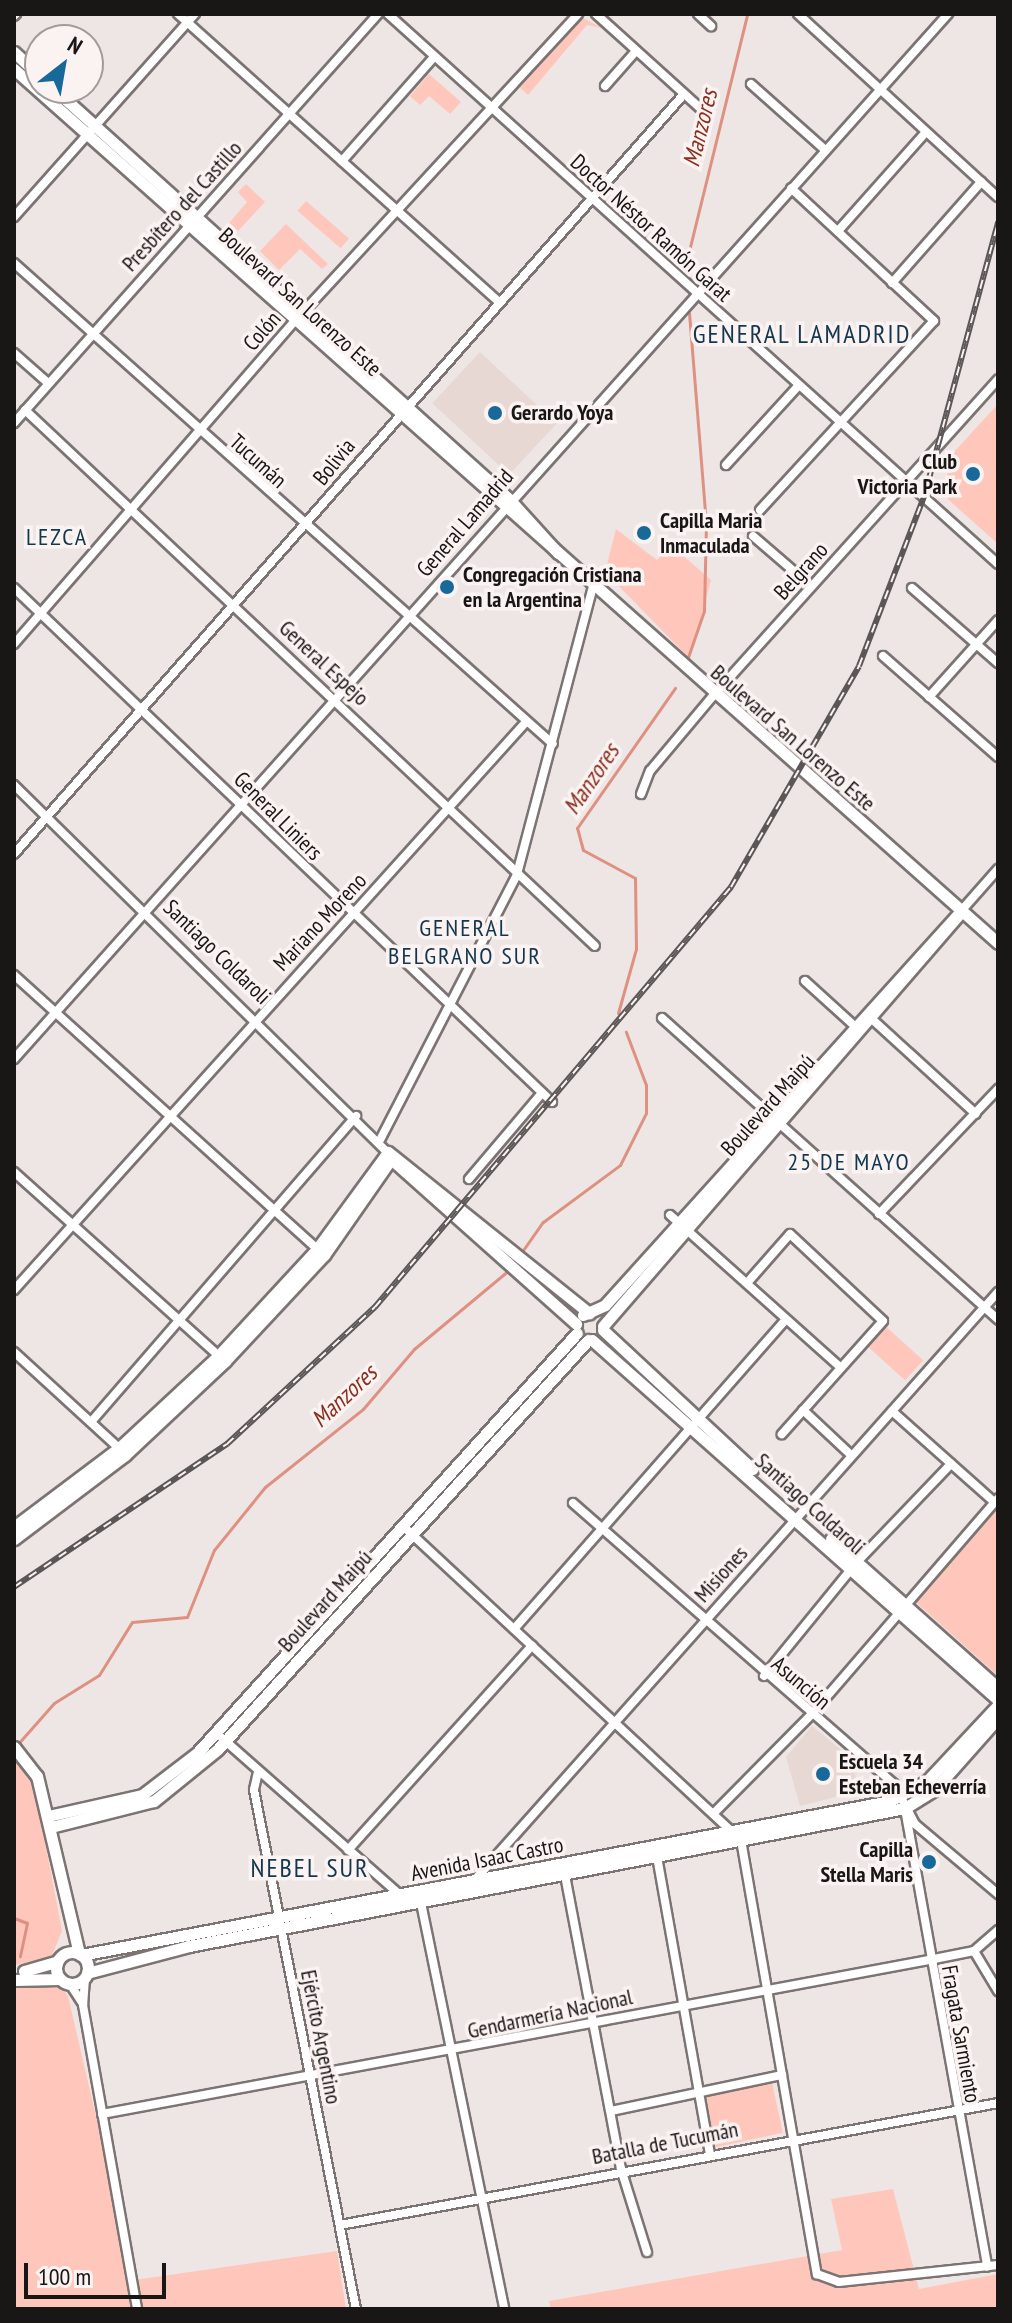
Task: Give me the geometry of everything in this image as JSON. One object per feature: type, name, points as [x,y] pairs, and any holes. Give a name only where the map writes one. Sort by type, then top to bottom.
[{"type":"main road","name":"Boulevard San Lorenzo Este","points":[[14,69],[189,228],[298,317]]},
{"type":"main road","name":"Boulevard San Lorenzo Este","points":[[71,104],[197,216],[298,317],[399,411],[713,696],[998,943]]},
{"type":"main road","name":"Boulevard Maipú","points":[[857,1028],[873,1020],[961,911]]},
{"type":"main road","name":"Boulevard Maipú","points":[[50,1821],[142,1795],[222,1737],[408,1530],[591,1313],[774,1120],[961,911]]},
{"type":"main road","points":[[14,1539],[122,1452],[222,1358],[320,1252],[390,1156]]},
{"type":"main road","name":"Santiago Coldaroli","points":[[390,1156],[515,1263],[577,1329],[695,1423],[854,1568],[998,1688]]},
{"type":"main road","name":"Boulevard Maipú","points":[[408,1530],[603,1328],[678,1222]]},
{"type":"main road","name":"Santiago Coldaroli","points":[[515,1263],[591,1313],[695,1423]]},
{"type":"main road","points":[[14,1527],[122,1452]]},
{"type":"main road","name":"Santiago Coldaroli","points":[[903,1608],[998,1703]]},
{"type":"main road","points":[[903,1803],[998,1703]]},
{"type":"main road","points":[[903,1803],[934,1790],[998,1718]]},
{"type":"main road","points":[[14,1747],[27,1759],[50,1821],[67,1926],[86,1975]]},
{"type":"main road","name":"Avenida Isaac Castro","points":[[65,1981],[86,1975],[105,1964],[281,1924],[903,1803]]},
{"type":"main road","name":"Avenida Isaac Castro","points":[[420,1897],[473,1882],[564,1869]]},
{"type":"main road","name":"Avenida Isaac Castro","points":[[60,1958],[281,1924]]},
{"type":"main road","points":[[14,1980],[65,1981],[60,1958],[67,1926]]},
{"type":"main road","points":[[14,1973],[60,1958]]},
{"type":"street","points":[[178,14],[499,302]]},
{"type":"street","points":[[14,217],[195,14]]},
{"type":"street","name":"Presbítero del Castillo","points":[[14,423],[378,14]]},
{"type":"street","name":"Doctor Néstor Ramón Garat","points":[[388,14],[998,564]]},
{"type":"street","name":"Colón","points":[[14,644],[129,506],[199,432],[298,317],[399,212],[578,14]]},
{"type":"street","points":[[596,14],[699,107]]},
{"type":"street","points":[[698,14],[711,26]]},
{"type":"street","points":[[798,14],[998,197]]},
{"type":"street","name":"General Lamadrid","points":[[14,1059],[243,807],[504,504],[948,14]]},
{"type":"street","points":[[605,86],[636,51]]},
{"type":"street","points":[[342,161],[434,57]]},
{"type":"street","points":[[751,84],[825,150]]},
{"type":"street","name":"Bolivia","points":[[14,854],[305,527],[399,411],[593,199],[684,94]]},
{"type":"street","points":[[838,231],[926,132]]},
{"type":"street","points":[[892,283],[981,182]]},
{"type":"street","points":[[760,510],[934,321],[791,188]]},
{"type":"street","name":"Tucumán","points":[[14,263],[305,527],[553,744]]},
{"type":"street","points":[[14,353],[48,383]]},
{"type":"street","name":"Belgrano","points":[[641,794],[650,771],[713,696],[998,379]]},
{"type":"street","points":[[726,465],[799,385]]},
{"type":"street","name":"General Espejo","points":[[25,410],[235,604],[595,946]]},
{"type":"street","points":[[753,536],[811,586]]},
{"type":"street","points":[[380,1140],[452,1009],[517,874],[593,587]]},
{"type":"street","name":"General Liniers","points":[[14,588],[552,1102]]},
{"type":"street","points":[[912,588],[998,663]]},
{"type":"street","points":[[929,697],[998,620]]},
{"type":"street","points":[[883,656],[998,757]]},
{"type":"street","name":"Mariano Moreno","points":[[14,1290],[256,1017],[526,722]]},
{"type":"street","name":"Santiago Coldaroli","points":[[14,785],[256,1017],[380,1140],[390,1156]]},
{"type":"street","name":"Boulevard Maipú","points":[[961,911],[998,869]]},
{"type":"street","points":[[14,975],[320,1252]]},
{"type":"street","points":[[805,981],[857,1028]]},
{"type":"street","points":[[662,1018],[998,1320]]},
{"type":"street","points":[[873,1020],[976,1114]]},
{"type":"street","points":[[879,1214],[998,1089]]},
{"type":"street","points":[[469,1179],[542,1093]]},
{"type":"street","points":[[91,1422],[277,1212],[356,1116]]},
{"type":"street","points":[[14,1172],[222,1358]]},
{"type":"street","points":[[678,1222],[841,1368]]},
{"type":"street","points":[[747,1283],[790,1234],[883,1321],[782,1434]]},
{"type":"street","name":"Misiones","points":[[473,1882],[998,1292]]},
{"type":"street","points":[[514,1629],[786,1319]]},
{"type":"street","points":[[14,1352],[122,1452]]},
{"type":"street","points":[[803,1410],[851,1455]]},
{"type":"street","points":[[714,1813],[811,1715],[996,1500],[892,1411]]},
{"type":"street","points":[[764,1676],[854,1568],[951,1464]]},
{"type":"street","name":"Asunción","points":[[573,1503],[764,1676],[894,1784],[903,1803],[998,1894]]},
{"type":"street","points":[[408,1530],[737,1836],[817,2274],[839,2282],[998,2265]]},
{"type":"street","points":[[348,1850],[532,1646]]},
{"type":"street","points":[[222,1737],[403,1900]]},
{"type":"street","name":"Ejército Argentino","points":[[258,1772],[254,1790],[356,2309]]},
{"type":"street","name":"Fragata Sarmiento","points":[[903,1803],[956,2110],[987,2267]]},
{"type":"street","points":[[656,1852],[710,2153]]},
{"type":"street","points":[[564,1869],[621,2169],[647,2252]]},
{"type":"street","points":[[420,1897],[504,2309]]},
{"type":"street","name":"Gendarmería Nacional","points":[[102,2114],[311,2080],[767,1988],[974,1951],[998,1930]]},
{"type":"street","points":[[974,1951],[998,1991]]},
{"type":"street","points":[[86,1975],[83,2005],[137,2309]]},
{"type":"street","points":[[65,1981],[83,2005]]},
{"type":"street","points":[[611,2111],[782,2075]]},
{"type":"street","name":"Batalla de Tucumán","points":[[340,2225],[793,2137],[998,2103]]},
{"type":"shaded area","points":[[581,17],[602,28],[587,25],[528,95],[518,86]]},
{"type":"shaded area","points":[[429,74],[461,102],[450,114],[429,96],[420,105],[410,96]]},
{"type":"shaded area","points":[[246,184],[265,202],[238,231],[229,223],[247,202],[238,192]]},
{"type":"shaded area","points":[[306,201],[349,238],[340,248],[297,211]]},
{"type":"shaded area","points":[[286,224],[328,264],[322,269],[300,249],[279,270],[260,251]]},
{"type":"shaded area","name":"Gerardo Yoya","points":[[480,352],[557,424],[509,475],[432,403]]},
{"type":"shaded area","name":"Club Victoria Park","points":[[998,404],[998,544],[942,494],[953,453]]},
{"type":"shaded area","points":[[616,529],[657,560],[671,545],[711,580],[690,659],[605,572]]},
{"type":"shaded area","points":[[883,1324],[923,1360],[905,1380],[865,1344]]},
{"type":"shaded area","points":[[998,1495],[998,1676],[908,1595]]},
{"type":"shaded area","name":"Escuela 34 Esteban Echeverría","points":[[812,1726],[851,1758],[859,1791],[800,1806],[786,1757]]},
{"type":"shaded area","points":[[14,1758],[33,1779],[62,1931],[51,1958],[14,1965]]},
{"type":"shaded area","points":[[14,1982],[59,1983],[68,1996],[134,2280],[337,2251],[346,2309],[14,2309]]},
{"type":"shaded area","points":[[772,2082],[783,2133],[715,2147],[705,2096]]},
{"type":"shaded area","points":[[893,2189],[919,2289],[998,2274],[998,2309],[551,2309],[549,2301],[842,2250],[831,2199]]},
{"type":"waterway","name":"Manzores","points":[[689,251],[747,14]]},
{"type":"waterway","name":"Manzores","points":[[687,660],[704,611],[706,524],[689,313]]},
{"type":"waterway","name":"Manzores","points":[[618,1013],[636,949],[635,878],[583,850],[577,828],[675,688]]},
{"type":"waterway","name":"Manzores","points":[[521,1253],[543,1222],[620,1165],[646,1113],[646,1085],[626,1032]]},
{"type":"waterway","name":"Manzores","points":[[16,1746],[54,1703],[99,1675],[132,1622],[187,1617],[214,1550],[265,1487],[363,1409],[414,1349],[510,1269]]},
{"type":"waterway","points":[[14,1918],[27,1923],[20,1956]]},
{"type":"railway","points":[[14,1587],[227,1444],[375,1307],[731,887],[859,666],[924,497],[998,222]]},
{"type":"place","name":"Gerardo Yoya","points":[[495,413]]},
{"type":"place","name":"Club Victoria Park","points":[[973,474]]},
{"type":"place","name":"Capilla Maria Inmaculada","points":[[644,533]]},
{"type":"place","name":"Congregación Cristiana en la Argentina","points":[[447,587]]},
{"type":"place","name":"Escuela 34 Esteban Echeverría","points":[[823,1774]]},
{"type":"place","name":"Capilla Stella Maris","points":[[929,1862]]},
{"type":"district","name":"GENERAL LAMADRID","points":[[802,334]]},
{"type":"district","name":"LEZCA","points":[[57,537]]},
{"type":"district","name":"GENERAL BELGRANO SUR","points":[[465,942]]},
{"type":"district","name":"25 DE MAYO","points":[[849,1162]]},
{"type":"district","name":"NEBEL SUR","points":[[310,1868]]}]
